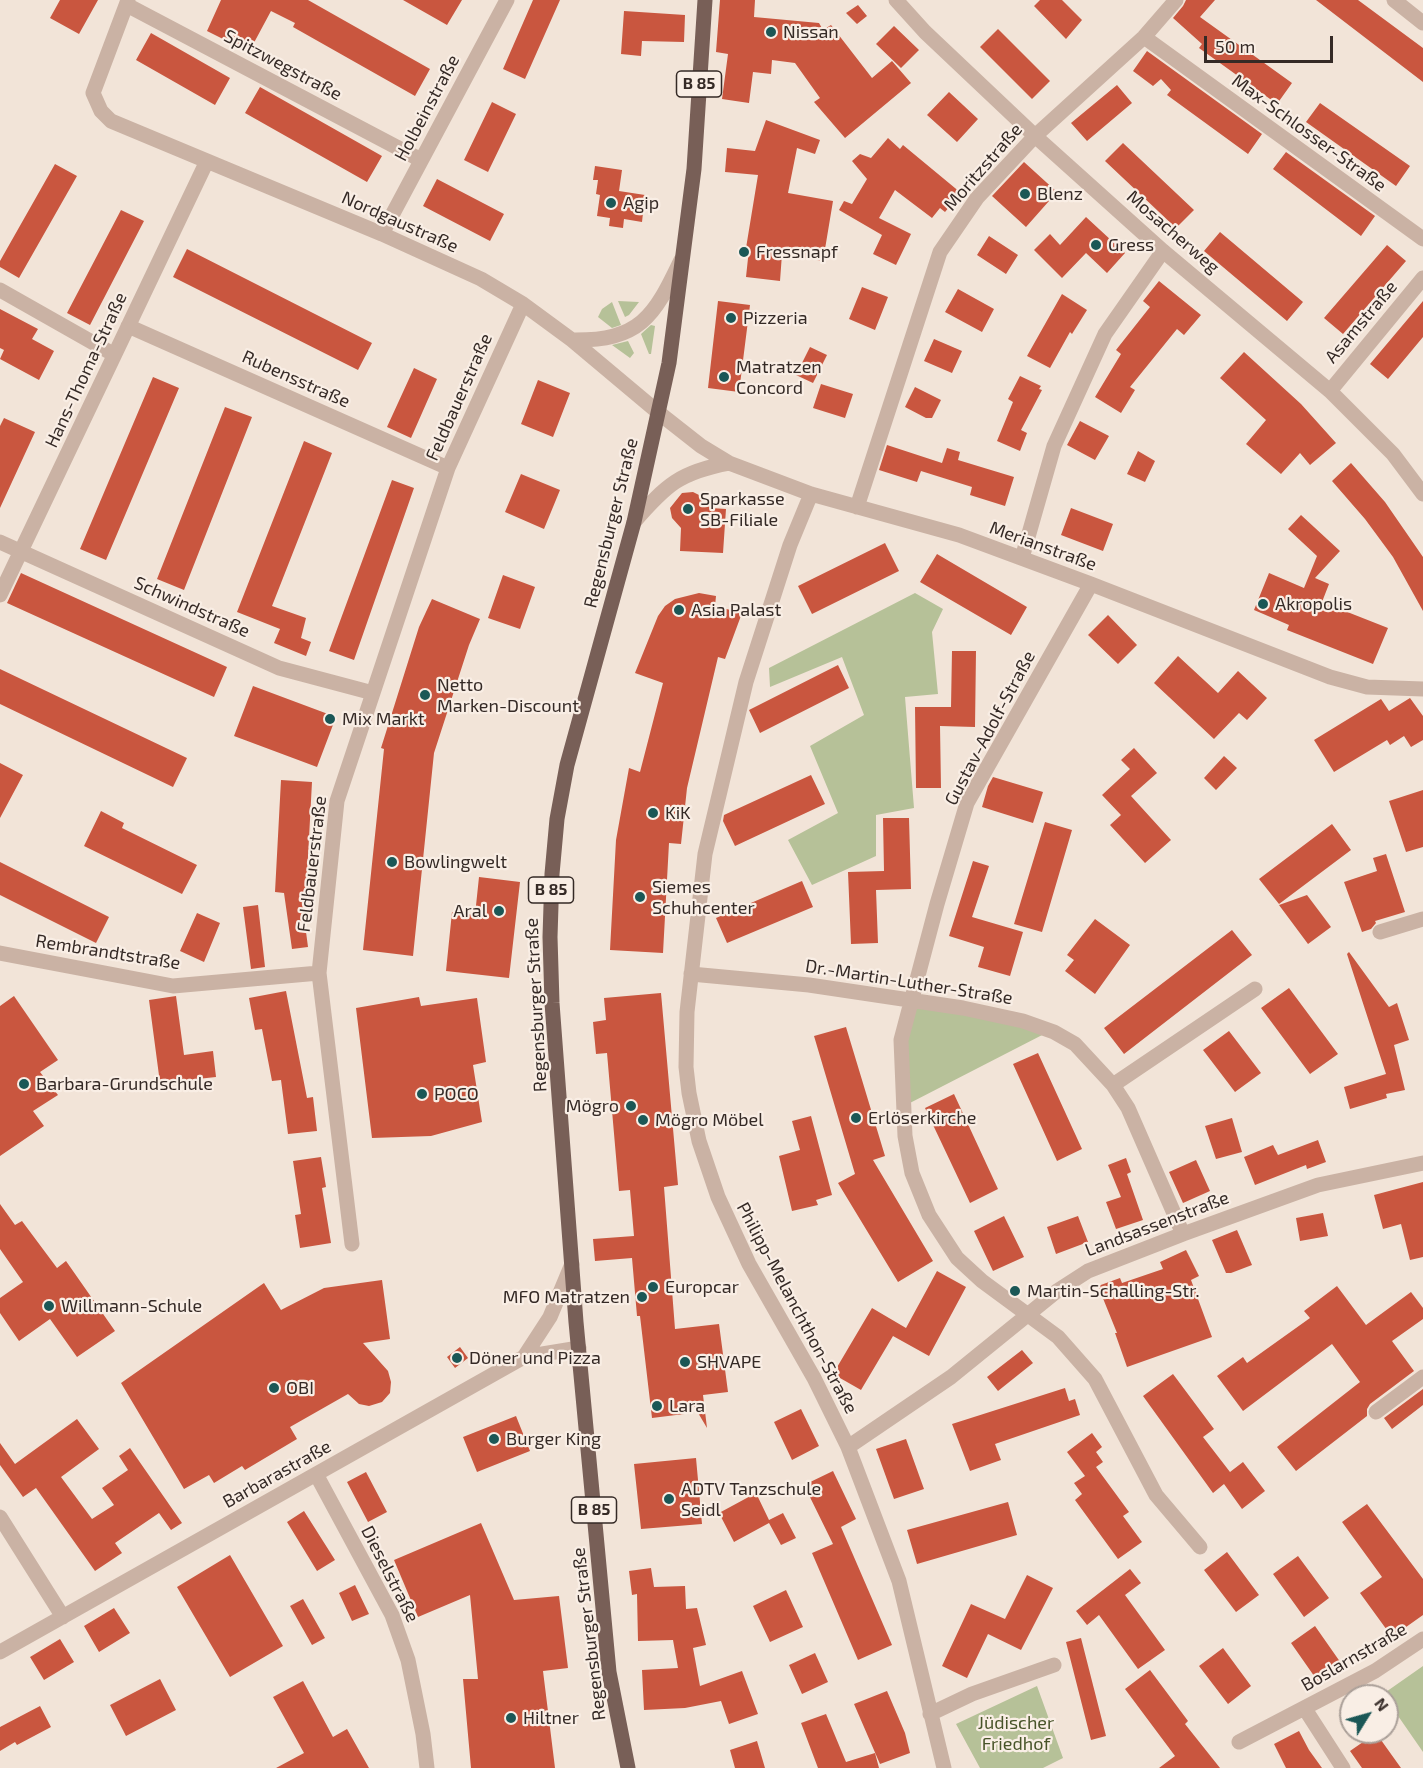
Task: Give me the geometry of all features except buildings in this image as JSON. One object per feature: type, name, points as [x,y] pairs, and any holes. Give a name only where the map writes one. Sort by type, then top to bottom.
[{"type":"main road","name":"Regensburger Straße","points":[[628,1768],[609,1672],[579,1348],[552,1003],[550,937],[552,874],[557,819],[567,765],[634,522],[670,355],[694,169],[705,0]]},
{"type":"street","name":"Holbeinstraße","points":[[382,234],[507,0]]},
{"type":"street","name":"Mosacherweg","points":[[896,0],[925,32],[1035,136],[1163,250],[1330,391],[1393,454],[1423,494]]},
{"type":"street","name":"Moritzstraße","points":[[857,507],[940,252],[977,198],[1035,136],[1144,37],[1176,0]]},
{"type":"street","points":[[1394,0],[1423,23]]},
{"type":"street","name":"Spitzwegstraße","points":[[127,3],[421,160]]},
{"type":"street","name":"Nordgaustraße","points":[[127,3],[93,93],[101,111],[111,121],[382,234],[481,279],[523,304],[572,340],[659,413]]},
{"type":"street","name":"Max-Schlosser-Straße","points":[[1144,37],[1423,239]]},
{"type":"street","name":"Hans-Thoma-Straße","points":[[0,595],[207,161]]},
{"type":"street","points":[[1022,558],[1054,446],[1105,334],[1163,250]]},
{"type":"street","points":[[572,340],[613,337],[631,331],[648,316],[666,291],[684,252]]},
{"type":"street","name":"Asamstraße","points":[[1330,391],[1423,278]]},
{"type":"street","points":[[0,290],[114,354]]},
{"type":"street","name":"Feldbauerstraße","points":[[352,1244],[319,973],[337,801],[448,468],[523,304]]},
{"type":"street","name":"Rubensstraße","points":[[128,326],[448,468]]},
{"type":"street","name":"Merianstraße","points":[[659,413],[701,446],[729,464],[811,494],[959,535],[1330,677],[1367,687],[1423,689]]},
{"type":"street","points":[[634,522],[657,495],[676,480],[697,470],[729,464]]},
{"type":"street","name":"Philipp-Melanchthon-Straße","points":[[811,494],[790,545],[746,682],[705,854],[687,1012],[686,1067],[699,1142],[718,1197],[749,1264],[814,1377],[848,1447],[899,1581],[930,1714],[939,1767]]},
{"type":"street","name":"Schwindstraße","points":[[0,542],[279,668],[373,693]]},
{"type":"street","name":"Gustav-Adolf-Straße","points":[[1091,584],[967,803],[937,904],[901,1040],[905,1136],[912,1173],[929,1215],[957,1258],[981,1281],[1058,1337],[1095,1379],[1156,1495],[1200,1547]]},
{"type":"street","points":[[1380,932],[1423,919]]},
{"type":"street","name":"Rembrandtstraße","points":[[0,953],[173,986],[319,973]]},
{"type":"street","name":"Dr.-Martin-Luther-Straße","points":[[692,974],[809,985],[963,1008],[1023,1021],[1054,1032],[1075,1044],[1113,1085],[1128,1108],[1183,1234]]},
{"type":"street","points":[[1113,1085],[1255,989]]},
{"type":"street","name":"Landsassenstraße","points":[[848,1447],[951,1377],[1057,1291],[1088,1271],[1318,1185],[1423,1163]]},
{"type":"street","points":[[524,1357],[550,1317],[572,1264]]},
{"type":"street","name":"Barbarastraße","points":[[0,1652],[524,1357],[579,1348]]},
{"type":"street","points":[[1376,1412],[1423,1377]]},
{"type":"street","name":"Dieselstraße","points":[[316,1474],[392,1615],[408,1660],[423,1734],[427,1768]]},
{"type":"street","points":[[0,1517],[63,1617]]},
{"type":"street","name":"Boslarnstraße","points":[[1239,1742],[1375,1671],[1423,1640]]},
{"type":"street","points":[[930,1714],[972,1694],[1054,1665]]},
{"type":"street","name":"Boslarnstraße","points":[[1305,1709],[1343,1768]]},
{"type":"green space","points":[[618,301],[639,302],[625,317]]},
{"type":"green space","points":[[612,302],[621,325],[612,328],[598,317],[602,309]]},
{"type":"green space","points":[[651,325],[655,326],[651,354],[649,354],[641,334]]},
{"type":"green space","points":[[628,341],[634,353],[630,358],[612,345]]},
{"type":"green space","points":[[915,593],[943,609],[932,632],[938,694],[905,697],[914,808],[876,815],[876,856],[812,885],[788,840],[838,813],[810,746],[864,715],[842,657],[770,687],[769,668]]},
{"type":"green space","points":[[913,1003],[1048,1032],[906,1105],[904,1039]]},
{"type":"green space","points":[[1423,1666],[1423,1752],[1399,1717],[1397,1684]]},
{"type":"green space","name":"Jüdischer Friedhof","points":[[1037,1686],[1063,1758],[1043,1768],[980,1768],[956,1724]]},
{"type":"place","name":"Nissan","points":[[771,32]]},
{"type":"place","name":"Blenz","points":[[1025,194]]},
{"type":"place","name":"Agip","points":[[611,203]]},
{"type":"place","name":"Gress","points":[[1096,245]]},
{"type":"place","name":"Fressnapf","points":[[744,252]]},
{"type":"place","name":"Pizzeria","points":[[731,318]]},
{"type":"place","name":"Matratzen Concord","points":[[724,377]]},
{"type":"place","name":"Sparkasse SB-Filiale","points":[[688,509]]},
{"type":"place","name":"Akropolis","points":[[1263,604]]},
{"type":"place","name":"Asia Palast","points":[[679,610]]},
{"type":"place","name":"Netto Marken-Discount","points":[[425,695]]},
{"type":"place","name":"Mix Markt","points":[[330,719]]},
{"type":"place","name":"KiK","points":[[653,813]]},
{"type":"place","name":"Bowlingwelt","points":[[392,862]]},
{"type":"place","name":"Siemes Schuhcenter","points":[[640,897]]},
{"type":"place","name":"Aral","points":[[499,911]]},
{"type":"place","name":"Barbara-Grundschule","points":[[24,1084]]},
{"type":"place","name":"POCO","points":[[422,1094]]},
{"type":"place","name":"Mögro","points":[[631,1106]]},
{"type":"place","name":"Erlöserkirche","points":[[856,1118]]},
{"type":"place","name":"Mögro Möbel","points":[[643,1120]]},
{"type":"place","name":"Europcar","points":[[653,1287]]},
{"type":"place","name":"Martin-Schalling-Str.","points":[[1015,1291]]},
{"type":"place","name":"MFO Matratzen","points":[[642,1297]]},
{"type":"place","name":"Willmann-Schule","points":[[49,1306]]},
{"type":"place","name":"Döner und Pizza","points":[[457,1358]]},
{"type":"place","name":"SHVAPE","points":[[685,1362]]},
{"type":"place","name":"OBI","points":[[274,1388]]},
{"type":"place","name":"Lara","points":[[657,1406]]},
{"type":"place","name":"Burger King","points":[[494,1439]]},
{"type":"place","name":"ADTV Tanzschule Seidl","points":[[669,1499]]},
{"type":"place","name":"Hiltner","points":[[511,1718]]}]
